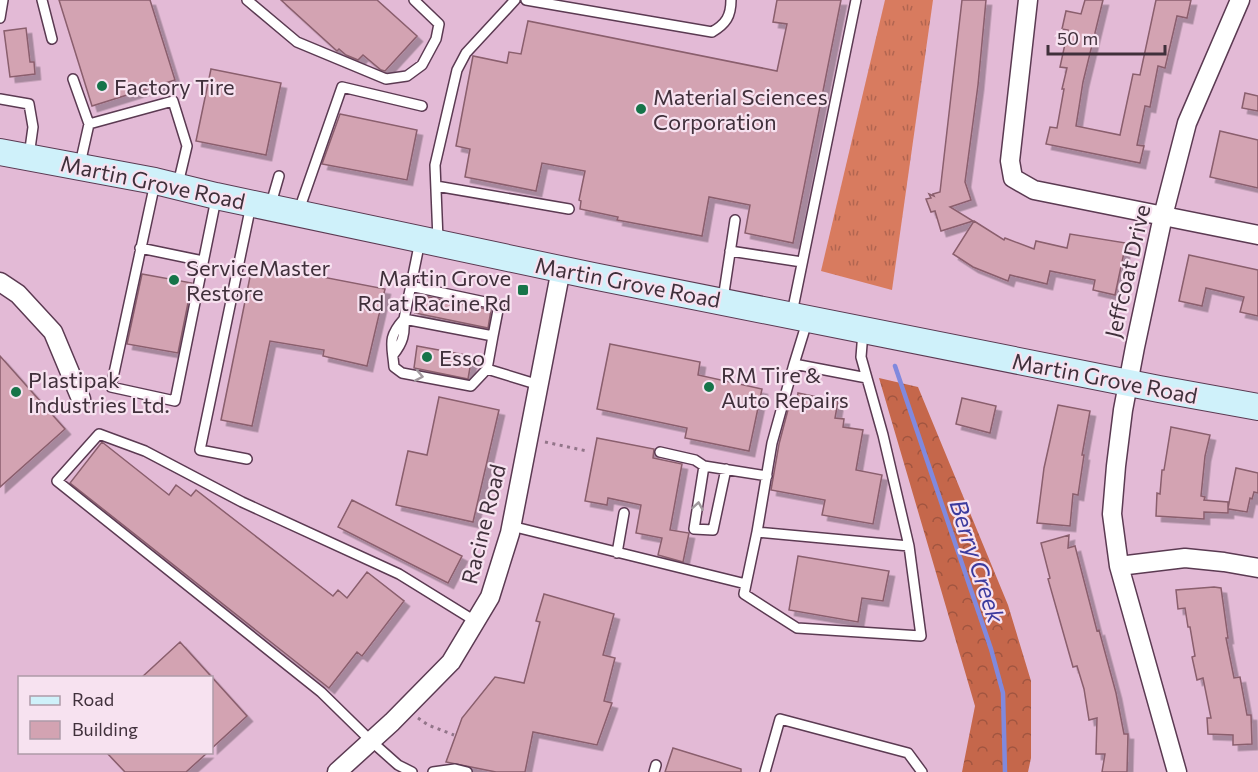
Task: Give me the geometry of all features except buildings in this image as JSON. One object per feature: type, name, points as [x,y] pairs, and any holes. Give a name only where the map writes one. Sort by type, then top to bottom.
[{"type":"main road","name":"Martin Grove Road","points":[[0,152],[28,159],[79,165],[216,196],[723,302],[1258,407]]},
{"type":"street","points":[[1028,0],[1010,161],[1013,178],[1034,190],[1258,235]]},
{"type":"street","name":"Jeffcoat Drive","points":[[1177,772],[1119,567],[1112,514],[1116,466],[1128,382],[1163,216],[1187,123],[1240,0]]},
{"type":"street","name":"Racine Road","points":[[337,772],[451,662],[490,597],[512,526],[561,269]]},
{"type":"street","points":[[0,282],[18,294],[52,332],[81,399]]},
{"type":"street","points":[[1119,567],[1185,558],[1258,568]]},
{"type":"lane","points":[[0,18],[3,0]]},
{"type":"lane","points":[[42,0],[52,39]]},
{"type":"lane","points":[[247,0],[297,42],[386,79],[407,76],[422,65],[436,39],[439,24],[418,1]]},
{"type":"lane","points":[[410,286],[438,296],[499,305],[488,369],[471,386],[402,373],[394,367],[391,347],[395,329],[404,319],[410,286],[429,241],[436,186],[435,165],[457,70],[466,53],[515,0]]},
{"type":"lane","points":[[526,0],[712,32],[723,26],[730,14],[731,0]]},
{"type":"lane","points":[[856,0],[802,262],[794,364],[772,443],[744,594],[797,628],[921,636],[909,546],[883,435],[861,357],[863,329]]},
{"type":"lane","points":[[73,79],[89,124],[79,165]]},
{"type":"lane","points":[[298,213],[342,87],[422,106]]},
{"type":"lane","points":[[0,94],[0,100],[29,104],[33,127],[28,159]]},
{"type":"lane","points":[[89,124],[173,102],[187,146],[166,184],[140,248],[111,387],[175,401],[216,196]]},
{"type":"lane","points":[[247,459],[200,450],[261,204],[279,176]]},
{"type":"lane","points":[[436,186],[568,209]]},
{"type":"lane","points":[[723,302],[735,220]]},
{"type":"lane","points":[[140,248],[203,261]]},
{"type":"lane","points":[[730,250],[802,262]]},
{"type":"lane","points":[[404,319],[452,324],[493,336]]},
{"type":"lane","points":[[794,364],[867,378]]},
{"type":"lane","points":[[488,369],[539,385]]},
{"type":"lane","points":[[412,772],[398,765],[321,692],[57,482],[99,434],[145,451],[242,502],[399,574],[475,621]]},
{"type":"lane","points":[[660,452],[695,460],[704,466],[767,476]]},
{"type":"lane","points":[[704,466],[694,529],[713,530],[726,469]]},
{"type":"lane","points":[[616,553],[624,513]]},
{"type":"lane","points":[[512,526],[746,584]]},
{"type":"lane","points":[[756,532],[909,546]]},
{"type":"lane","points":[[765,772],[780,719],[908,753],[922,772]]},
{"type":"lane","points":[[433,772],[454,769],[466,772]]},
{"type":"path","points":[[529,438],[587,451]]},
{"type":"path","points":[[417,717],[428,726],[454,735]]},
{"type":"green space","points":[[885,0],[933,0],[892,290],[821,271]]},
{"type":"green space","points":[[879,378],[918,387],[1008,605],[1031,681],[1031,758],[1028,772],[962,772],[975,706]]},
{"type":"waterway","name":"Berry Creek","points":[[895,366],[991,649],[1003,693],[1005,772]]},
{"type":"place","name":"Factory Tire","points":[[102,86]]},
{"type":"place","name":"Material Sciences Corporation","points":[[641,109]]},
{"type":"place","name":"ServiceMaster Restore","points":[[174,280]]},
{"type":"place","name":"Martin Grove Rd at Racine Rd","points":[[523,290]]},
{"type":"place","name":"Esso","points":[[427,357]]},
{"type":"place","name":"RM Tire & Auto Repairs","points":[[709,387]]},
{"type":"place","name":"Plastipak Industries Ltd.","points":[[16,392]]}]
